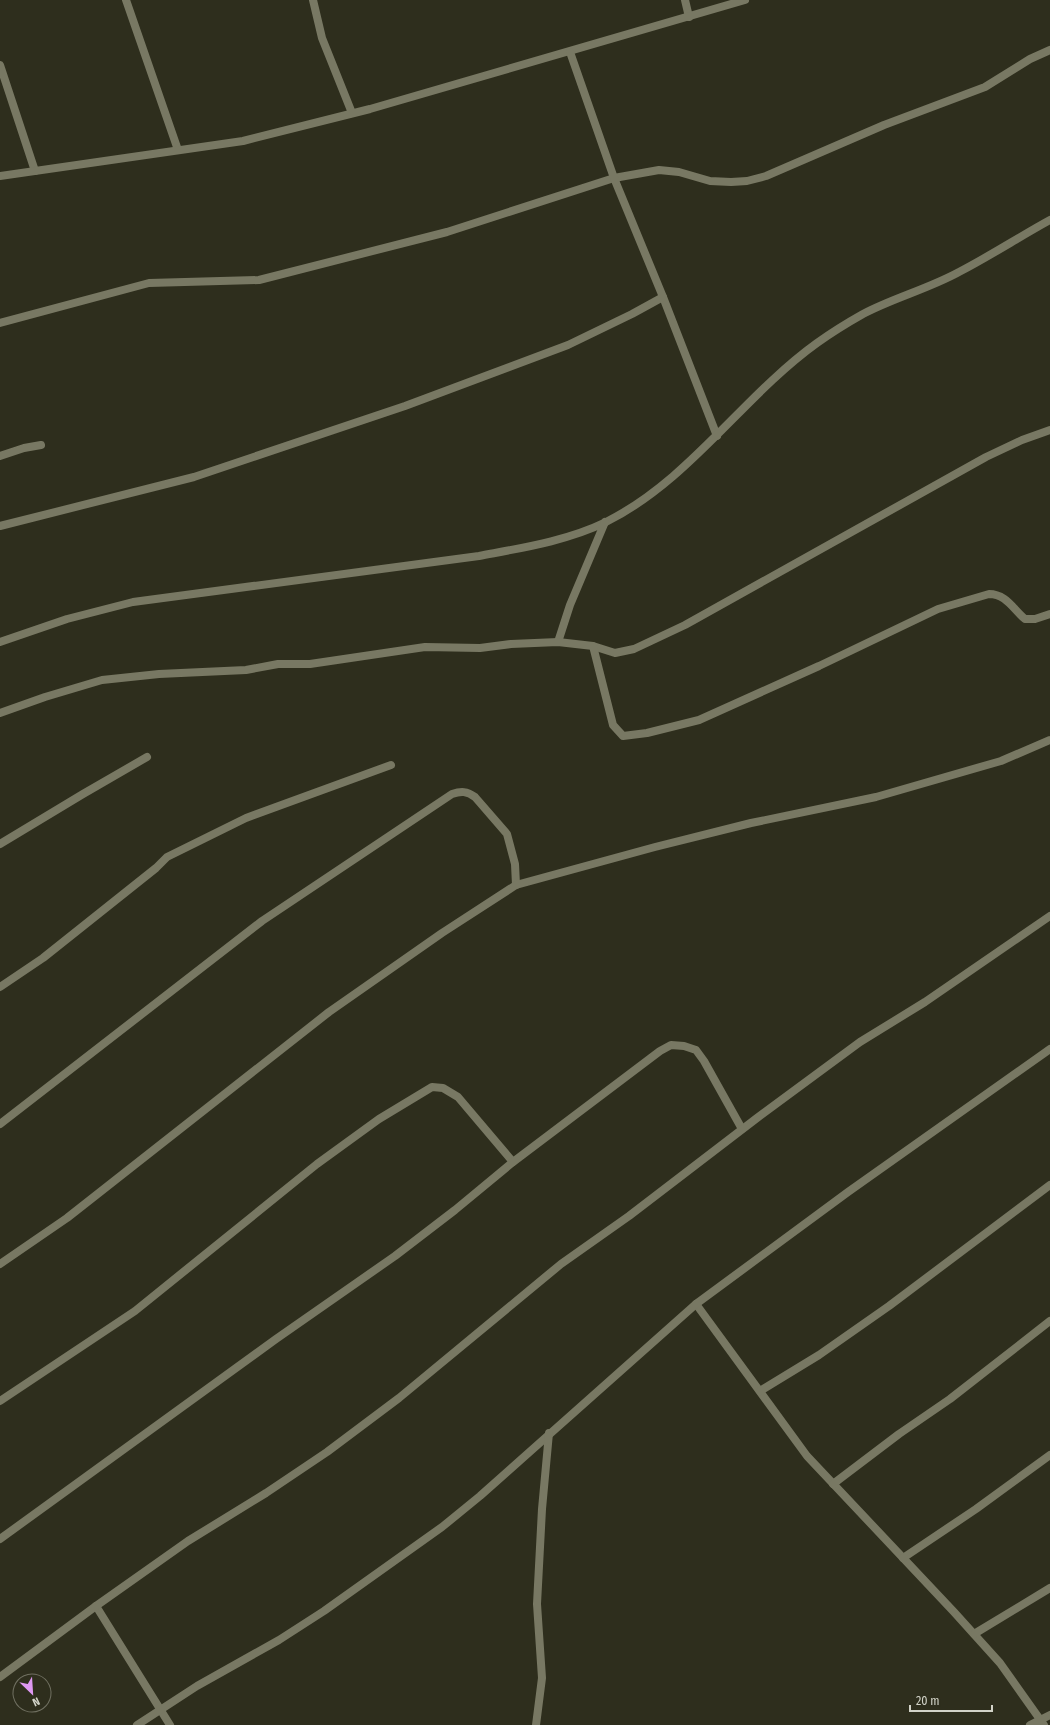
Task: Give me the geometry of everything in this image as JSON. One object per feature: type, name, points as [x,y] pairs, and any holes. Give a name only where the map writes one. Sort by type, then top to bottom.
[{"type":"street","points":[[126,0],[178,150]]},
{"type":"street","points":[[313,0],[322,38],[352,113]]},
{"type":"street","points":[[685,0],[689,17]]},
{"type":"street","points":[[0,176],[243,141],[352,113],[570,52],[745,0]]},
{"type":"street","points":[[0,323],[150,283],[259,280],[447,232],[614,178],[659,170],[680,172],[693,177],[717,182],[748,180],[766,176],[884,124],[985,87],[1030,59],[1050,50]]},
{"type":"street","points":[[570,52],[614,178],[663,297],[717,436]]},
{"type":"street","points":[[0,65],[35,171]]},
{"type":"street","points":[[0,642],[67,619],[133,602],[479,556],[569,536],[605,522],[629,508],[657,488],[717,436],[788,366],[818,342],[863,314],[958,273],[1050,220]]},
{"type":"street","points":[[0,526],[194,477],[405,406],[568,345],[663,297]]},
{"type":"street","points":[[0,713],[45,696],[102,680],[159,674],[246,670],[278,664],[310,664],[424,647],[480,648],[511,644],[558,642],[594,646],[616,653],[634,649],[685,625],[967,467],[1022,440],[1050,430]]},
{"type":"street","points":[[0,456],[24,448],[41,445]]},
{"type":"street","points":[[558,642],[570,605],[605,522]]},
{"type":"street","points":[[594,646],[613,725],[623,736],[647,733],[699,720],[819,666],[938,609],[989,594],[997,594],[1004,598],[1025,618],[1035,619],[1050,614]]},
{"type":"street","points":[[0,1264],[67,1218],[335,1008],[442,933],[516,885],[655,847],[751,823],[876,797],[1001,761],[1050,740]]},
{"type":"street","points":[[0,844],[147,757]]},
{"type":"street","points":[[0,987],[43,958],[156,868],[167,857],[246,818],[391,765]]},
{"type":"street","points":[[0,1124],[262,921],[452,794],[462,791],[470,793],[507,834],[516,864],[516,885]]},
{"type":"street","points":[[0,1677],[96,1606],[188,1541],[266,1493],[327,1452],[399,1398],[561,1264],[629,1216],[860,1042],[925,1002],[1050,916]]},
{"type":"street","points":[[0,1539],[276,1339],[395,1256],[455,1210],[513,1162],[671,1045],[684,1046],[696,1050],[704,1061],[742,1130]]},
{"type":"street","points":[[137,1725],[197,1686],[280,1640],[324,1611],[442,1527],[480,1496],[549,1433],[696,1304],[848,1192],[1050,1049]]},
{"type":"street","points":[[0,1401],[135,1311],[317,1164],[379,1119],[432,1087],[443,1088],[458,1097],[513,1162]]},
{"type":"street","points":[[760,1391],[819,1355],[889,1306],[1050,1185]]},
{"type":"street","points":[[696,1304],[807,1456],[1000,1662],[1043,1722]]},
{"type":"street","points":[[833,1484],[899,1434],[950,1399],[1050,1321]]},
{"type":"street","points":[[536,1725],[542,1678],[537,1604],[542,1509],[549,1433]]},
{"type":"street","points":[[903,1558],[976,1509],[1050,1455]]},
{"type":"street","points":[[974,1634],[1050,1588]]},
{"type":"street","points":[[96,1606],[170,1725]]},
{"type":"street","points":[[1030,1725],[1043,1722],[1050,1715]]}]
